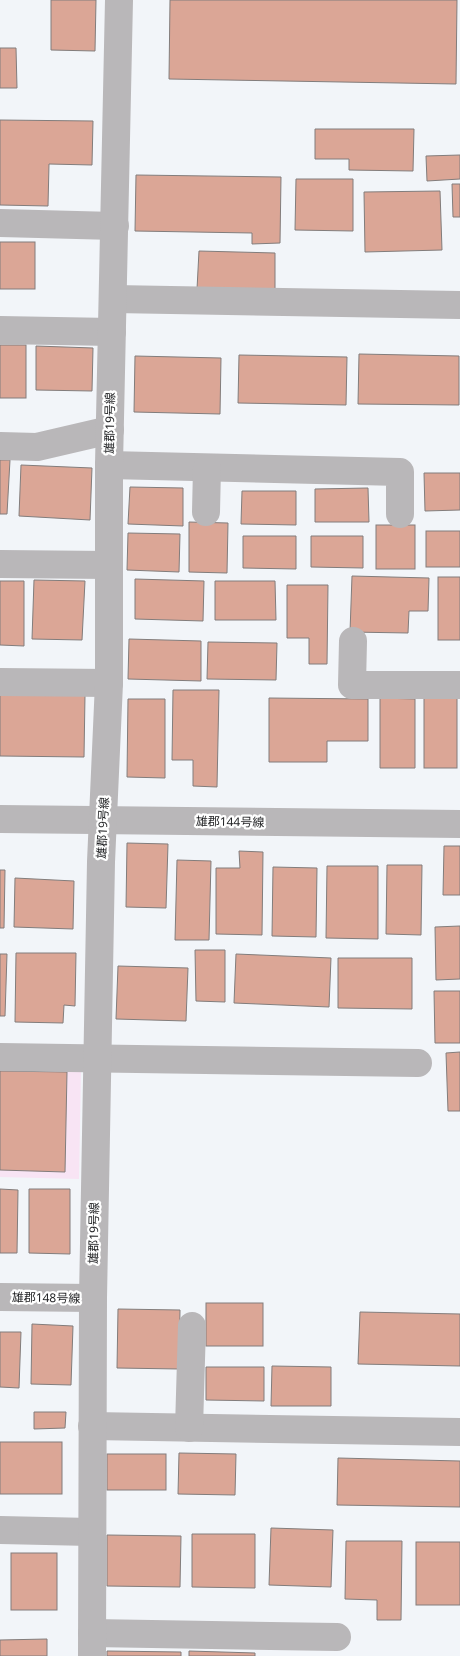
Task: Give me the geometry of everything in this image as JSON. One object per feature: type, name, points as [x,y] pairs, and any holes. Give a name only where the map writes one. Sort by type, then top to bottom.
[{"type":"street","name":"雄郡19号線","points":[[92,1645],[93,1298],[101,862],[109,684],[109,465],[119,0]]},
{"type":"street","points":[[0,223],[115,226]]},
{"type":"street","points":[[114,299],[459,305]]},
{"type":"street","points":[[0,330],[112,332]]},
{"type":"street","points":[[0,446],[37,446],[110,430]]},
{"type":"street","points":[[109,465],[400,472],[400,514]]},
{"type":"street","points":[[206,512],[207,468]]},
{"type":"street","points":[[0,564],[109,565]]},
{"type":"street","points":[[353,641],[352,685],[460,685]]},
{"type":"street","points":[[0,682],[109,684]]},
{"type":"street","name":"雄郡144号線","points":[[0,819],[460,824]]},
{"type":"street","points":[[0,1057],[418,1063]]},
{"type":"street","name":"雄郡148号線","points":[[0,1297],[93,1298]]},
{"type":"street","points":[[189,1428],[192,1326]]},
{"type":"street","points":[[92,1426],[460,1432]]},
{"type":"street","points":[[0,1530],[91,1532]]},
{"type":"street","points":[[92,1645],[337,1637]]},
{"type":"shaded area","points":[[0,1069],[81,1070],[79,1179],[0,1177]]},
{"type":"building","points":[[51,0],[96,0],[95,51],[51,50]]},
{"type":"building","points":[[170,0],[457,0],[456,84],[169,79]]},
{"type":"building","points":[[0,48],[16,48],[17,88],[0,88]]},
{"type":"building","points":[[0,120],[93,121],[92,165],[49,164],[48,206],[0,205]]},
{"type":"building","points":[[315,129],[414,129],[413,171],[349,170],[349,159],[315,159]]},
{"type":"building","points":[[460,155],[460,179],[427,181],[426,156]]},
{"type":"building","points":[[136,175],[281,177],[280,243],[252,244],[252,233],[135,231]]},
{"type":"building","points":[[296,179],[353,179],[353,231],[295,230]]},
{"type":"building","points":[[452,184],[460,184],[460,217],[453,217]]},
{"type":"building","points":[[440,191],[442,250],[365,252],[364,192]]},
{"type":"building","points":[[0,242],[35,242],[35,289],[0,289]]},
{"type":"building","points":[[199,251],[275,253],[275,290],[197,289]]},
{"type":"building","points":[[0,345],[26,345],[26,398],[0,398]]},
{"type":"building","points":[[36,346],[93,348],[92,391],[36,390]]},
{"type":"building","points":[[359,354],[459,356],[459,405],[358,404]]},
{"type":"building","points":[[239,355],[347,357],[346,405],[238,403]]},
{"type":"building","points":[[135,356],[221,358],[220,414],[134,412]]},
{"type":"building","points":[[0,460],[10,460],[7,514],[0,514]]},
{"type":"building","points":[[21,465],[92,468],[90,520],[19,516]]},
{"type":"building","points":[[424,473],[460,473],[460,510],[425,511]]},
{"type":"building","points":[[130,487],[183,488],[183,526],[128,524]]},
{"type":"building","points":[[368,488],[369,522],[315,522],[315,489]]},
{"type":"building","points":[[242,491],[296,491],[296,525],[241,524]]},
{"type":"building","points":[[189,522],[228,523],[227,573],[189,572]]},
{"type":"building","points":[[376,525],[415,525],[415,569],[376,569]]},
{"type":"building","points":[[426,531],[460,531],[460,567],[426,567]]},
{"type":"building","points":[[128,533],[180,534],[179,572],[127,570]]},
{"type":"building","points":[[243,536],[296,536],[296,569],[243,568]]},
{"type":"building","points":[[311,536],[363,536],[363,568],[311,567]]},
{"type":"building","points":[[352,576],[429,578],[428,611],[409,611],[408,633],[350,632]]},
{"type":"building","points":[[438,577],[460,577],[460,640],[438,640]]},
{"type":"building","points":[[135,579],[204,581],[203,621],[135,619]]},
{"type":"building","points":[[34,580],[85,581],[82,640],[32,639]]},
{"type":"building","points":[[0,581],[24,581],[24,646],[0,645]]},
{"type":"building","points":[[215,581],[275,581],[276,620],[215,620]]},
{"type":"building","points":[[287,585],[328,585],[327,664],[309,664],[309,638],[287,638]]},
{"type":"building","points":[[129,639],[201,641],[201,681],[128,679]]},
{"type":"building","points":[[208,642],[277,643],[276,680],[207,679]]},
{"type":"building","points":[[173,690],[219,690],[217,787],[193,786],[193,760],[172,760]]},
{"type":"building","points":[[0,694],[85,695],[84,757],[0,756]]},
{"type":"building","points":[[424,697],[457,697],[457,768],[424,768]]},
{"type":"building","points":[[269,698],[368,699],[368,741],[327,741],[327,762],[269,762]]},
{"type":"building","points":[[380,698],[415,699],[415,768],[380,768]]},
{"type":"building","points":[[128,699],[165,699],[165,778],[127,777]]},
{"type":"building","points":[[127,843],[168,844],[166,908],[126,907]]},
{"type":"building","points":[[444,846],[460,846],[460,895],[443,895]]},
{"type":"building","points":[[239,851],[263,852],[262,935],[216,934],[216,868],[240,868]]},
{"type":"building","points":[[177,860],[211,861],[209,940],[175,940]]},
{"type":"building","points":[[387,865],[422,865],[421,935],[386,934]]},
{"type":"building","points":[[327,866],[378,866],[378,939],[326,938]]},
{"type":"building","points":[[273,867],[317,868],[316,937],[272,936]]},
{"type":"building","points":[[0,870],[5,870],[4,928],[0,928]]},
{"type":"building","points":[[15,878],[74,881],[73,929],[14,927]]},
{"type":"building","points":[[460,926],[460,979],[436,980],[435,927]]},
{"type":"building","points":[[195,950],[225,950],[225,1002],[196,1001]]},
{"type":"building","points":[[16,953],[76,953],[75,1006],[64,1005],[63,1023],[15,1022]]},
{"type":"building","points":[[0,954],[7,954],[5,1016],[0,1016]]},
{"type":"building","points":[[236,954],[331,958],[329,1007],[234,1003]]},
{"type":"building","points":[[338,958],[412,958],[412,1009],[338,1008]]},
{"type":"building","points":[[118,966],[188,968],[186,1021],[116,1019]]},
{"type":"building","points":[[434,991],[460,991],[460,1043],[435,1043]]},
{"type":"building","points":[[460,1052],[460,1111],[448,1111],[446,1053]]},
{"type":"building","points":[[0,1071],[67,1072],[65,1172],[0,1170]]},
{"type":"building","points":[[0,1189],[18,1190],[17,1253],[0,1253]]},
{"type":"building","points":[[29,1189],[70,1189],[70,1254],[29,1253]]},
{"type":"building","points":[[206,1303],[263,1303],[263,1346],[206,1346]]},
{"type":"building","points":[[118,1309],[180,1310],[179,1369],[117,1368]]},
{"type":"building","points":[[360,1312],[460,1314],[460,1366],[358,1364]]},
{"type":"building","points":[[32,1324],[73,1326],[71,1385],[31,1384]]},
{"type":"building","points":[[0,1332],[21,1332],[19,1388],[0,1387]]},
{"type":"building","points":[[272,1366],[331,1367],[331,1406],[271,1406]]},
{"type":"building","points":[[206,1367],[264,1367],[264,1401],[206,1400]]},
{"type":"building","points":[[34,1412],[66,1412],[65,1428],[34,1429]]},
{"type":"building","points":[[0,1442],[62,1442],[62,1494],[0,1494]]},
{"type":"building","points":[[179,1453],[236,1454],[235,1495],[178,1494]]},
{"type":"building","points":[[107,1454],[166,1454],[166,1490],[107,1490]]},
{"type":"building","points":[[338,1458],[460,1461],[460,1507],[337,1505]]},
{"type":"building","points":[[271,1528],[333,1530],[331,1587],[269,1585]]},
{"type":"building","points":[[192,1534],[255,1534],[255,1588],[192,1587]]},
{"type":"building","points":[[107,1535],[181,1536],[180,1587],[107,1586]]},
{"type":"building","points":[[346,1541],[402,1541],[401,1620],[377,1620],[377,1600],[345,1599]]},
{"type":"building","points":[[416,1542],[460,1542],[460,1605],[416,1605]]},
{"type":"building","points":[[11,1553],[57,1553],[57,1610],[11,1610]]},
{"type":"building","points":[[47,1639],[47,1656],[0,1656],[0,1640]]},
{"type":"building","points":[[107,1651],[181,1652],[181,1656],[107,1656]]},
{"type":"building","points":[[189,1651],[255,1653],[255,1656],[189,1656]]}]
